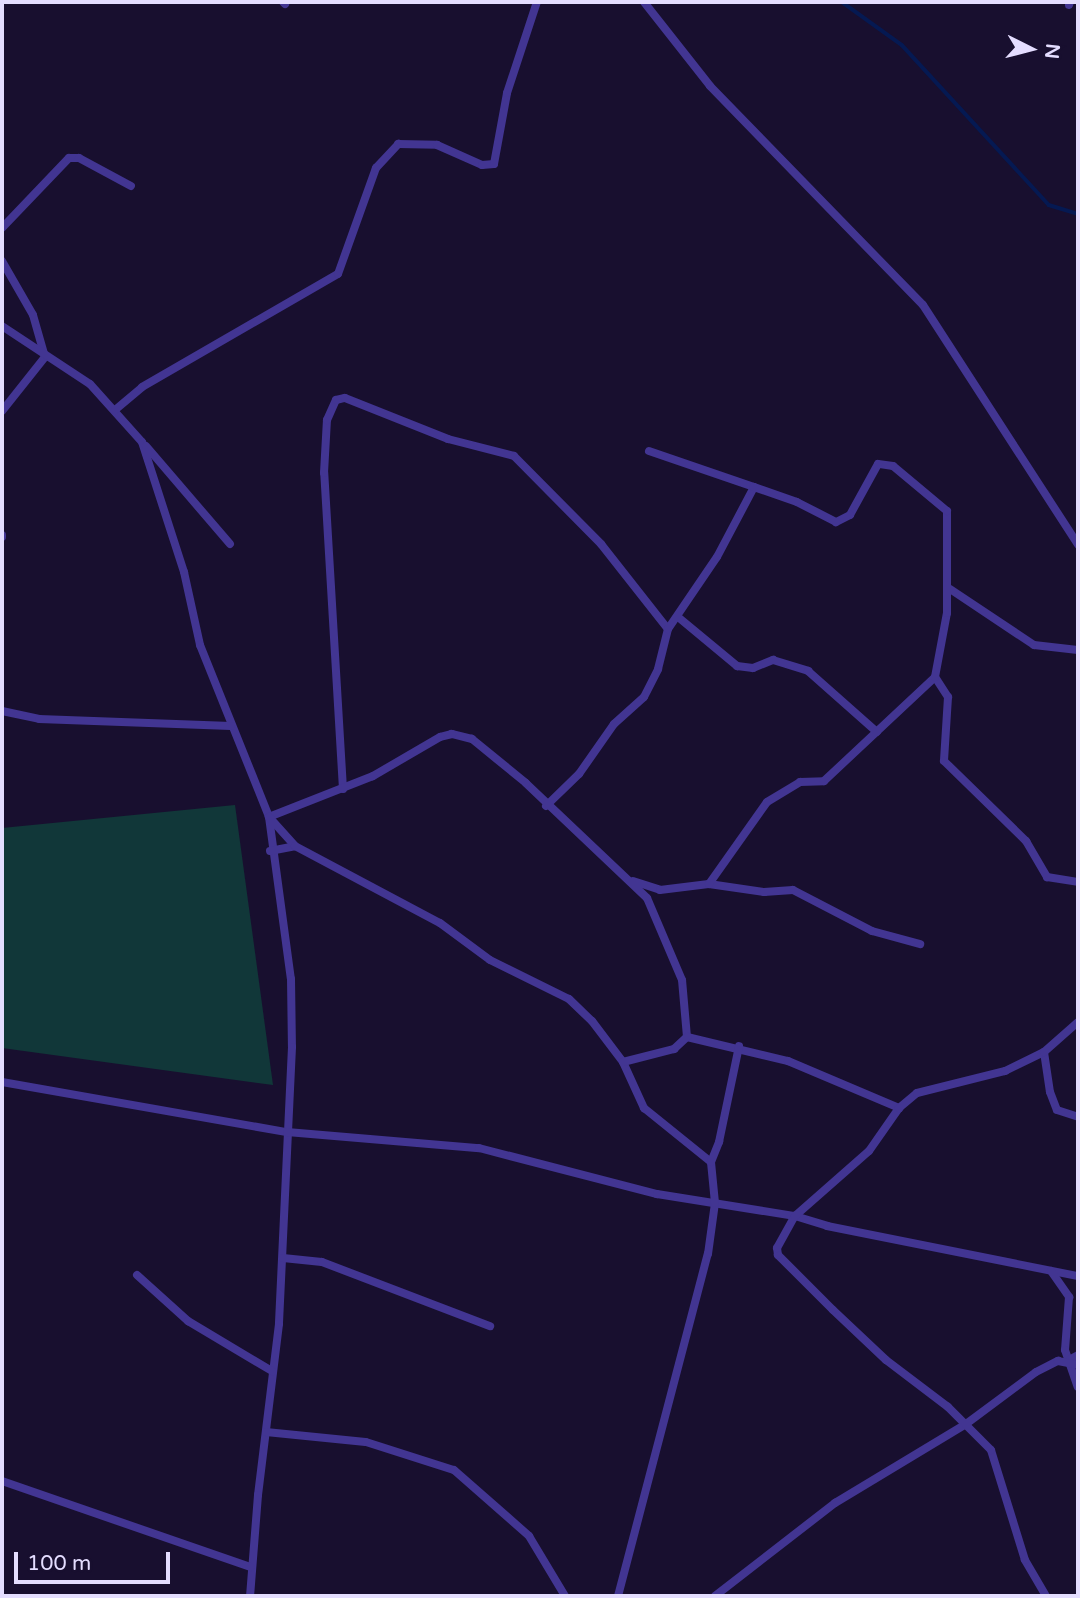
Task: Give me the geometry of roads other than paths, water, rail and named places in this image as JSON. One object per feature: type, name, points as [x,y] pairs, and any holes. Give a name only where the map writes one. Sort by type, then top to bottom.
[{"type":"street","points":[[115,410],[154,380],[338,274],[376,168],[398,144],[437,145],[482,165],[494,164],[506,93],[537,2]]},
{"type":"street","points":[[644,2],[753,132],[923,305],[1078,545]]},
{"type":"street","points":[[2,228],[69,158],[79,158],[131,186]]},
{"type":"street","points":[[2,261],[33,315],[45,357]]},
{"type":"street","points":[[2,326],[45,357],[90,384],[130,423],[230,544]]},
{"type":"street","points":[[2,411],[45,357]]},
{"type":"street","points":[[343,789],[324,472],[327,420],[336,400],[345,398],[448,439],[514,456],[601,544],[668,629]]},
{"type":"street","points":[[130,423],[142,442],[170,526],[200,645],[230,726],[269,817],[295,846],[440,923],[490,960],[569,999],[623,1062],[644,1108],[711,1162]]},
{"type":"street","points":[[649,451],[797,502],[835,522],[850,515],[878,464],[893,466],[947,511],[950,589],[935,677],[824,781],[800,782],[767,802],[709,884]]},
{"type":"street","points":[[546,806],[579,774],[614,724],[644,697],[658,669],[668,629],[717,557],[754,488]]},
{"type":"street","points":[[950,589],[1034,645],[1078,650]]},
{"type":"street","points":[[678,617],[737,666],[753,668],[773,660],[807,671],[877,732]]},
{"type":"street","points":[[935,677],[948,697],[944,761],[1026,841],[1047,877],[1078,882]]},
{"type":"street","points":[[2,710],[60,720],[230,726]]},
{"type":"street","points":[[269,817],[343,789],[406,760],[440,737],[462,734],[517,775],[546,806],[627,878],[655,911],[677,966],[687,1037]]},
{"type":"street","points":[[250,1596],[283,1258],[291,991],[270,851],[269,817]]},
{"type":"street","points":[[270,851],[295,846]]},
{"type":"street","points":[[627,878],[660,890],[709,884],[802,892],[872,931],[920,944]]},
{"type":"street","points":[[1046,1596],[1025,1560],[996,1457],[966,1424],[886,1360],[778,1255],[777,1248],[795,1216],[869,1151],[899,1108],[916,1093],[1005,1071],[1044,1052],[1078,1021]]},
{"type":"street","points":[[623,1062],[674,1049],[687,1037]]},
{"type":"street","points":[[687,1037],[739,1046],[788,1061],[899,1108]]},
{"type":"street","points":[[618,1596],[691,1325],[715,1203],[711,1162],[719,1142],[739,1046]]},
{"type":"street","points":[[1044,1052],[1050,1092],[1057,1110],[1078,1117]]},
{"type":"street","points":[[2,1082],[287,1132],[479,1149],[657,1194],[795,1216],[827,1226],[1078,1276]]},
{"type":"street","points":[[283,1258],[322,1262],[490,1326]]},
{"type":"street","points":[[1051,1271],[1069,1297],[1065,1346],[1078,1387]]},
{"type":"street","points":[[138,1275],[188,1321],[272,1371]]},
{"type":"street","points":[[715,1596],[835,1503],[966,1424],[1036,1371],[1069,1360],[1078,1354]]},
{"type":"street","points":[[1069,1360],[1078,1365]]},
{"type":"street","points":[[266,1432],[366,1442],[454,1470],[528,1536],[565,1596]]},
{"type":"street","points":[[2,1481],[251,1567]]},
{"type":"waterway","points":[[842,2],[902,45],[1049,205],[1078,214]]}]
